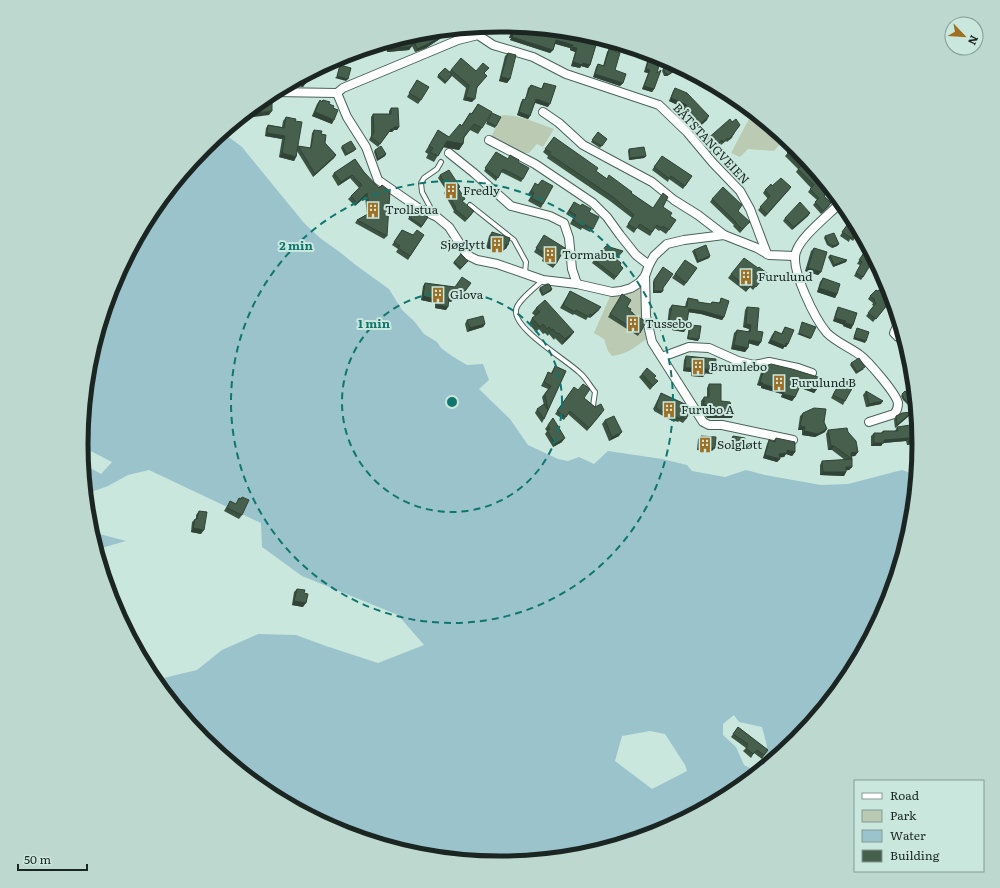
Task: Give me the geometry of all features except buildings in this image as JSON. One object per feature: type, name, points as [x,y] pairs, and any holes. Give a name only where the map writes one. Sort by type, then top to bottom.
[{"type":"street","name":"BÅTSTANGVEIEN","points":[[337,93],[343,88],[458,40],[478,35],[493,45],[533,57],[558,70],[659,106],[687,132],[713,163],[740,191],[750,209],[767,254]]},
{"type":"street","points":[[285,92],[337,93],[347,117],[366,147],[378,180],[420,209],[437,217],[449,227],[467,255],[477,260],[497,264],[542,280],[577,284],[612,292],[621,292],[639,283],[645,276],[654,256],[667,244],[684,240],[724,236]]},
{"type":"street","points":[[543,112],[559,123],[583,145],[652,182],[674,200],[698,215],[724,236],[767,254],[794,256]]},
{"type":"street","points":[[489,140],[535,164],[593,203],[607,217],[636,255],[649,265]]},
{"type":"street","points":[[448,153],[474,173],[511,206],[550,216],[564,223],[569,238],[571,263],[577,284]]},
{"type":"street","points":[[837,206],[802,241],[797,248],[794,256],[795,267],[799,281],[814,313],[822,326],[832,337],[856,352],[869,363],[897,400],[897,408],[894,414],[869,422]]},
{"type":"street","points":[[645,276],[646,316],[652,342],[703,422],[792,440]]},
{"type":"street","points":[[662,357],[689,347],[709,348],[738,361],[754,365],[769,362],[798,368],[812,373]]},
{"type":"lane","points":[[428,213],[430,207],[422,192],[421,183],[424,178],[437,169],[441,162]]},
{"type":"lane","points":[[470,205],[514,240],[526,262],[525,273]]},
{"type":"lane","points":[[542,280],[518,305],[516,311],[517,316],[540,343],[581,373],[595,392],[593,406]]},
{"type":"green space","points":[[502,115],[522,118],[554,129],[543,147],[537,144],[529,153],[524,153],[491,137]]},
{"type":"green space","points":[[749,119],[756,121],[781,143],[774,151],[748,149],[740,157],[731,153]]},
{"type":"green space","points":[[638,286],[643,287],[648,338],[627,352],[612,356],[608,351],[604,339],[594,333],[611,294]]},
{"type":"water","points":[[227,135],[242,147],[304,223],[320,238],[389,289],[402,310],[414,321],[424,334],[437,342],[441,348],[452,356],[467,365],[483,364],[489,380],[479,389],[510,419],[528,445],[558,459],[568,461],[579,457],[594,464],[608,451],[662,459],[687,465],[692,471],[725,477],[746,470],[821,485],[848,484],[902,470],[911,473],[904,524],[898,551],[881,602],[870,626],[843,673],[827,695],[810,716],[772,754],[764,760],[767,746],[762,727],[739,722],[734,715],[723,724],[723,735],[736,747],[744,765],[753,769],[729,787],[706,801],[658,825],[607,842],[554,852],[500,856],[473,855],[420,848],[393,842],[342,825],[318,814],[271,787],[228,754],[190,716],[161,679],[197,670],[222,650],[258,634],[296,635],[378,663],[424,645],[398,615],[302,576],[262,547],[261,523],[149,470],[128,475],[91,493],[89,467],[101,474],[112,462],[88,450],[89,417],[96,364],[102,337],[119,286],[130,262],[157,215],[190,172]],"holes":[[[650,731],[665,734],[685,765],[687,771],[652,789],[615,761],[622,736]]]},
{"type":"water","points":[[98,534],[126,541],[101,548]]},
{"type":"place","name":"Fredly","points":[[451,191]]},
{"type":"place","name":"Trollstua","points":[[373,210]]},
{"type":"place","name":"Sjøglytt","points":[[497,245]]},
{"type":"place","name":"Tormabu","points":[[550,255]]},
{"type":"place","name":"Furulund","points":[[746,277]]},
{"type":"place","name":"Glova","points":[[438,295]]},
{"type":"place","name":"Tussebo","points":[[633,324]]},
{"type":"place","name":"Brumlebo","points":[[698,367]]},
{"type":"place","name":"Furulund B","points":[[779,383]]},
{"type":"place","name":"Furubo A","points":[[669,410]]},
{"type":"place","name":"Solgløtt","points":[[705,445]]}]
